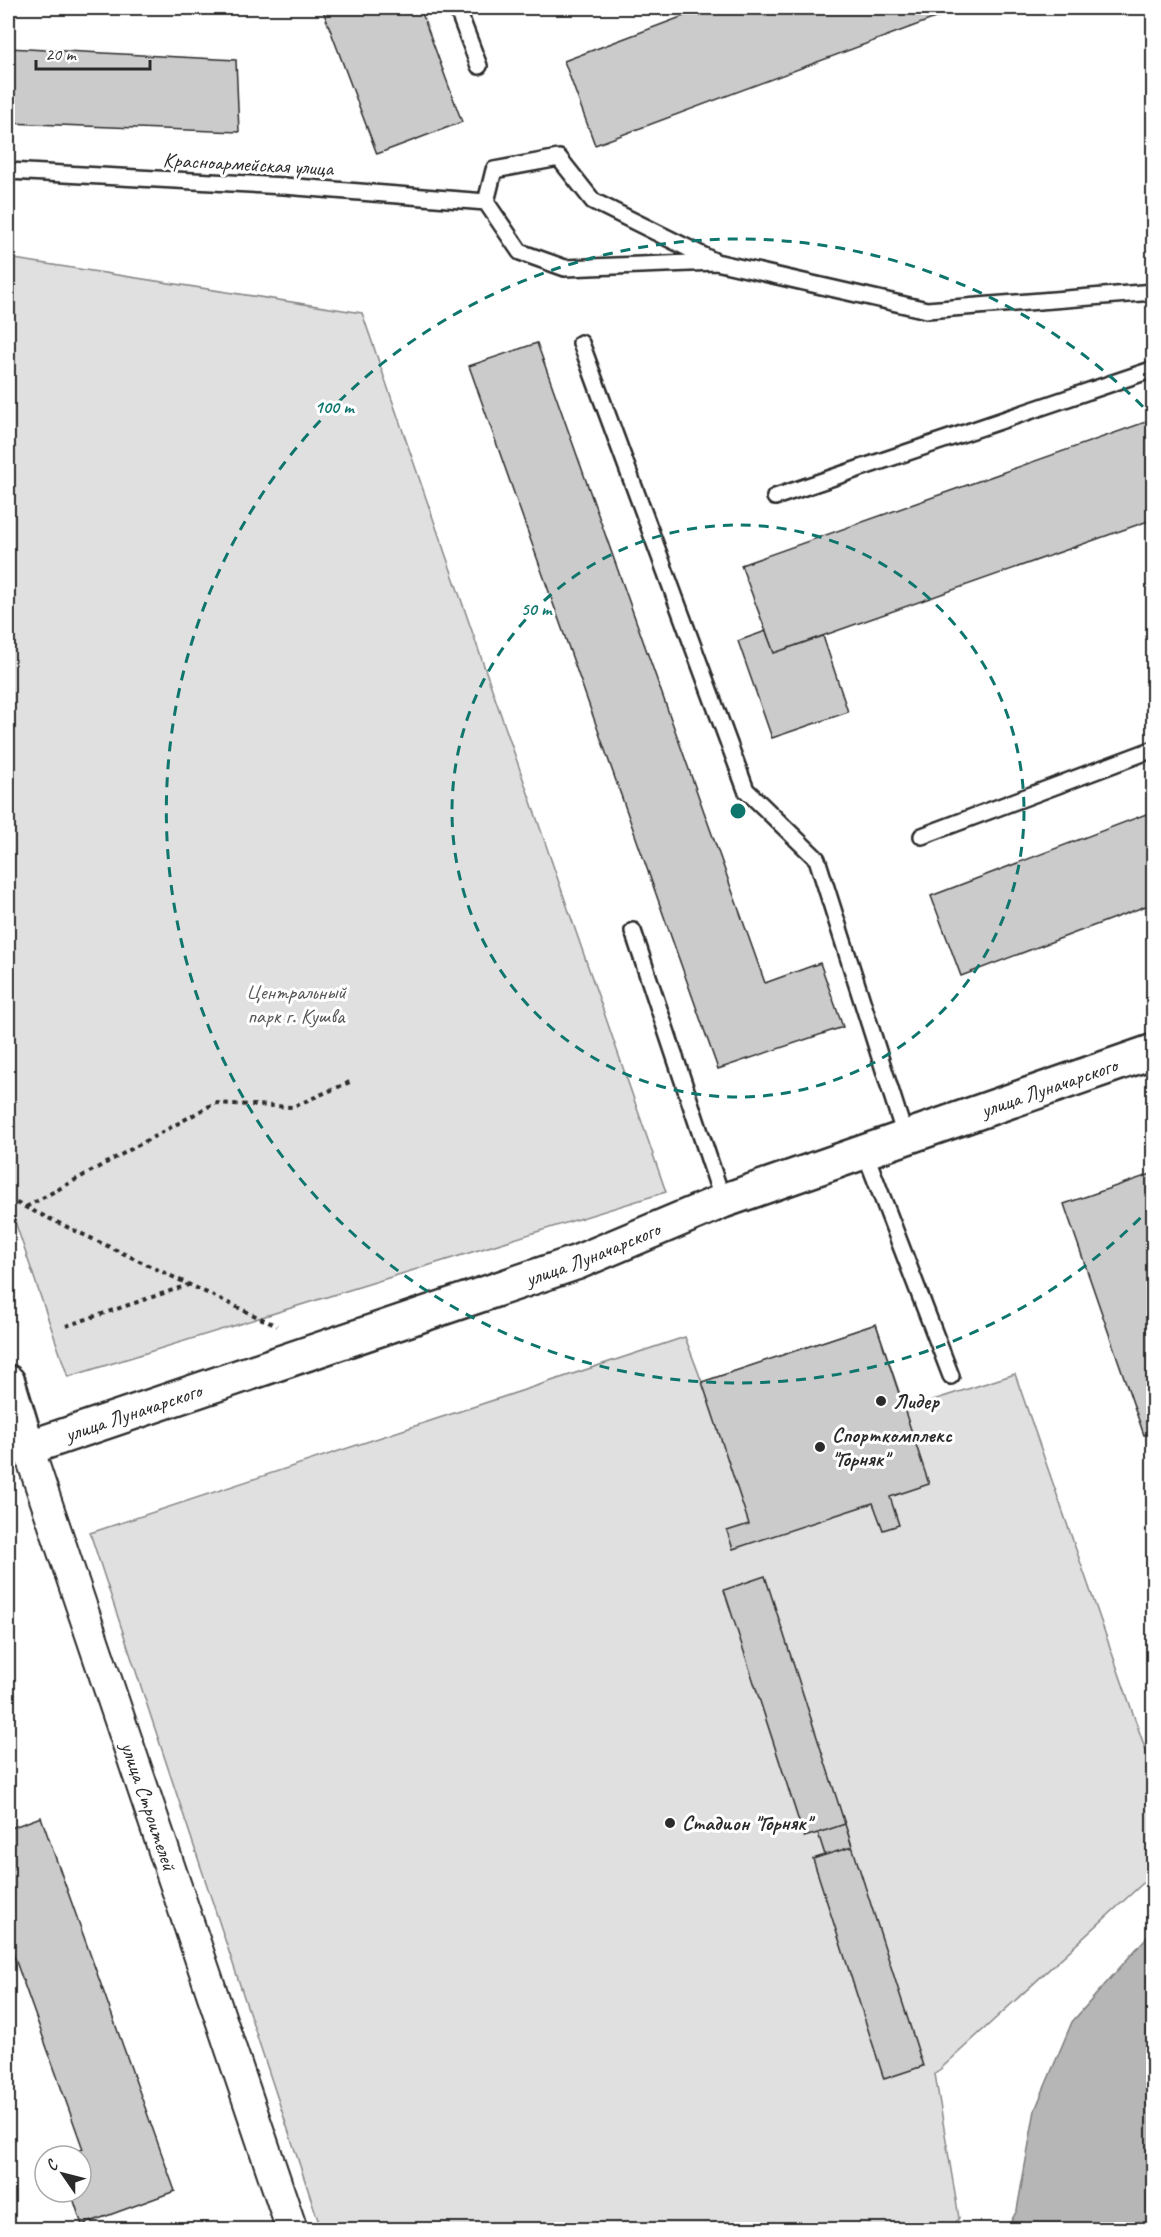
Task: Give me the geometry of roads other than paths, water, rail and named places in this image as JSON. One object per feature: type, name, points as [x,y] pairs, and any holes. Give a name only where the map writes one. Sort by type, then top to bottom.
[{"type":"main road","name":"улица Луначарского","points":[[28,1448],[578,1262],[723,1201],[1154,1050]]},
{"type":"main road","name":"улица Строителей","points":[[8,1382],[28,1448]]},
{"type":"street","name":"улица Строителей","points":[[28,1448],[292,2229]]},
{"type":"lane","points":[[457,8],[479,66]]},
{"type":"lane","points":[[716,262],[565,268],[519,252],[486,202],[494,170],[560,158],[593,201],[716,262],[927,310],[1154,292]]},
{"type":"lane","name":"Красноармейская улица","points":[[8,171],[284,186],[486,202]]},
{"type":"lane","points":[[581,343],[746,790],[817,859],[905,1136]]},
{"type":"lane","points":[[774,497],[1154,369]]},
{"type":"lane","points":[[922,836],[1154,749]]},
{"type":"lane","points":[[633,931],[723,1201]]},
{"type":"lane","points":[[864,1150],[951,1376]]},
{"type":"place","name":"Лидер","points":[[881,1401]]},
{"type":"place","name":"Спорткомплекс \"Горняк\"","points":[[820,1447]]},
{"type":"place","name":"Стадион \"Горняк\"","points":[[670,1823]]},
{"type":"park label","name":"Центральный парк г. Кушва","points":[[296,1004]]}]
